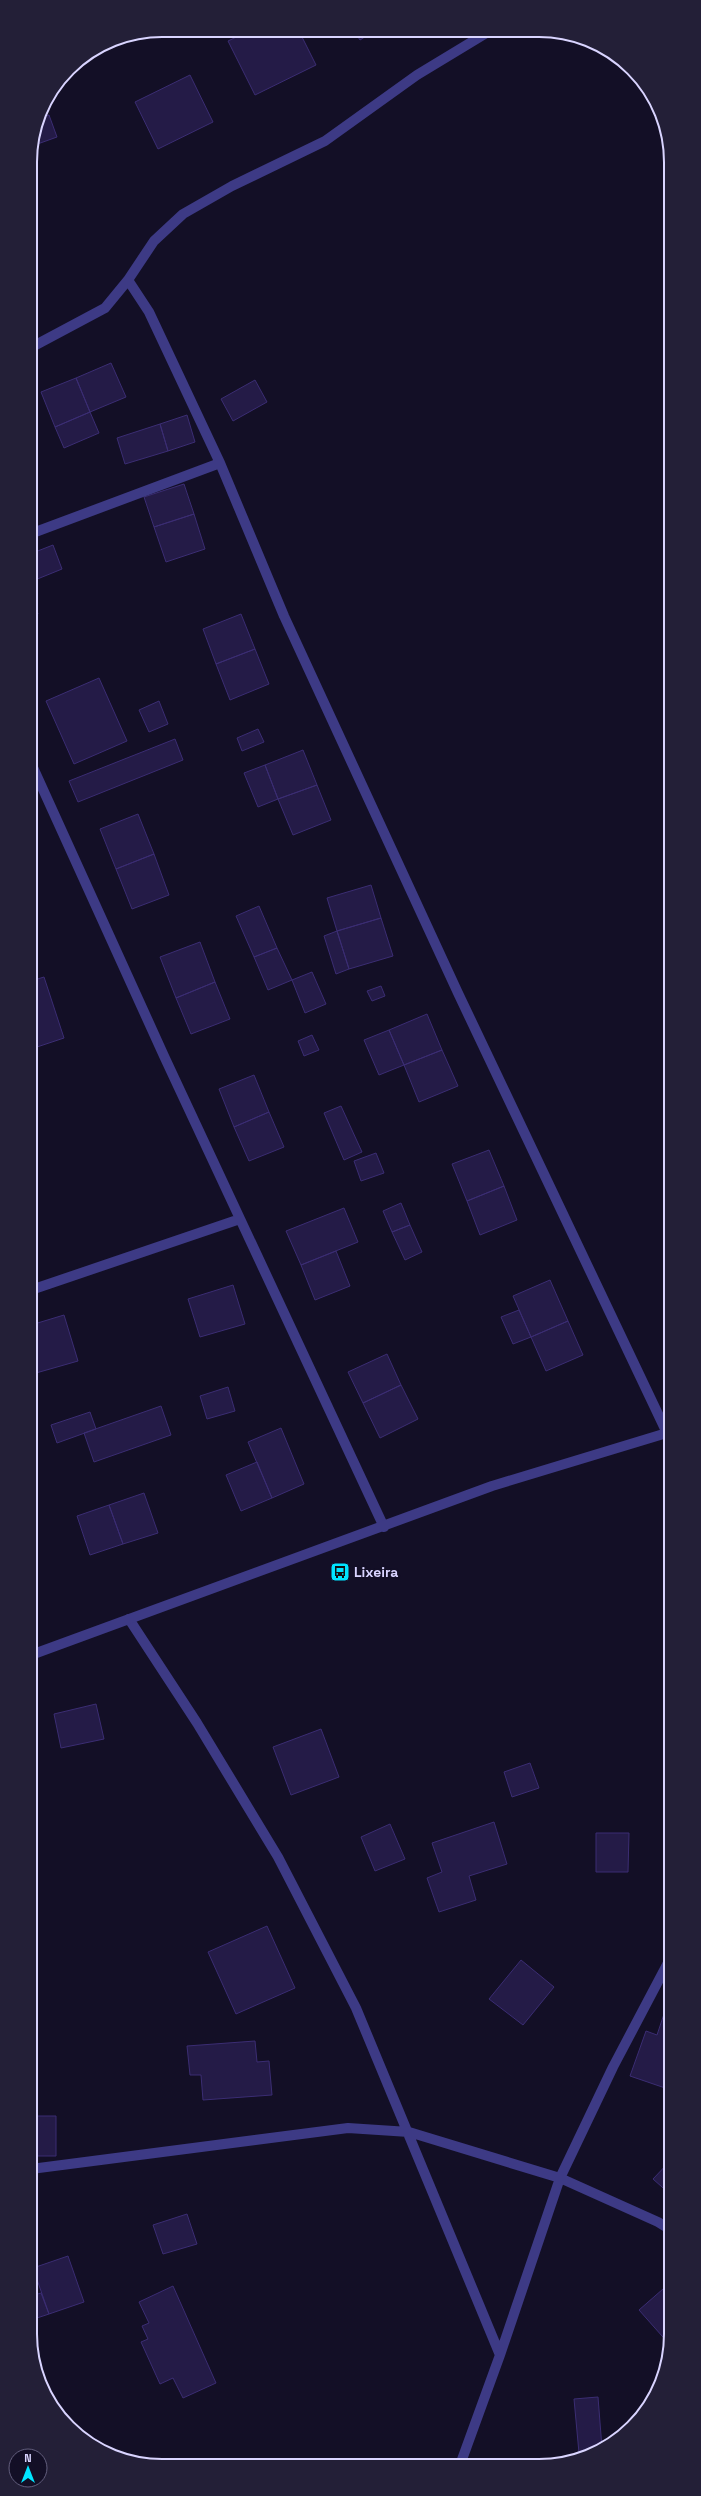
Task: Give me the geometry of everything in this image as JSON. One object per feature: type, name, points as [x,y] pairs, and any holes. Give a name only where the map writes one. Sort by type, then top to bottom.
[{"type":"street","points":[[37,344],[105,308],[128,280],[154,241],[183,214],[232,186],[324,141],[417,75],[480,37]]},
{"type":"street","points":[[128,280],[149,312],[220,463],[287,624],[458,993],[664,1422]]},
{"type":"street","points":[[37,531],[220,463]]},
{"type":"street","points":[[37,778],[384,1527]]},
{"type":"street","points":[[37,1288],[240,1219]]},
{"type":"street","points":[[37,1653],[384,1527],[492,1486],[664,1434]]},
{"type":"street","points":[[129,1619],[197,1723],[278,1857],[356,2008],[409,2132],[500,2355]]},
{"type":"street","points":[[462,2459],[500,2355],[560,2178],[613,2066],[664,1970]]},
{"type":"street","points":[[37,2167],[348,2128],[409,2132],[560,2178],[664,2226]]},
{"type":"building","points":[[236,37],[302,37],[316,65],[255,95],[228,41]]},
{"type":"building","points":[[358,37],[365,37],[360,40]]},
{"type":"building","points":[[190,75],[213,122],[158,149],[135,102]]},
{"type":"building","points":[[49,115],[57,137],[38,144],[41,130],[46,116]]},
{"type":"building","points":[[111,363],[126,397],[90,412],[76,378]]},
{"type":"building","points":[[76,378],[90,412],[55,427],[41,392]]},
{"type":"building","points":[[255,380],[267,402],[233,421],[221,399]]},
{"type":"building","points":[[90,412],[99,433],[64,448],[55,427]]},
{"type":"building","points":[[187,415],[195,442],[168,451],[160,424]]},
{"type":"building","points":[[160,424],[168,451],[125,464],[117,438]]},
{"type":"building","points":[[184,484],[194,514],[154,527],[144,497]]},
{"type":"building","points":[[194,514],[205,549],[166,562],[154,527]]},
{"type":"building","points":[[53,545],[62,569],[37,579],[37,551]]},
{"type":"building","points":[[241,614],[255,649],[216,664],[203,629]]},
{"type":"building","points":[[255,649],[269,684],[230,700],[216,664]]},
{"type":"building","points":[[99,678],[127,741],[74,764],[46,701]]},
{"type":"building","points":[[159,701],[168,724],[149,732],[139,710]]},
{"type":"building","points":[[258,729],[264,742],[242,751],[237,738]]},
{"type":"building","points":[[175,739],[183,760],[78,802],[69,781]]},
{"type":"building","points":[[303,750],[317,785],[278,799],[265,765]]},
{"type":"building","points":[[265,765],[278,799],[258,807],[244,773]]},
{"type":"building","points":[[317,785],[331,820],[293,835],[278,799]]},
{"type":"building","points":[[138,814],[154,854],[116,869],[100,829]]},
{"type":"building","points":[[154,854],[169,895],[132,909],[116,869]]},
{"type":"building","points":[[371,885],[381,918],[337,931],[327,898]]},
{"type":"building","points":[[259,906],[277,948],[254,957],[236,916]]},
{"type":"building","points":[[381,918],[393,956],[349,969],[337,931]]},
{"type":"building","points":[[337,931],[349,969],[336,974],[324,936]]},
{"type":"building","points":[[200,942],[215,982],[176,998],[160,957]]},
{"type":"building","points":[[277,948],[292,980],[268,990],[254,957]]},
{"type":"building","points":[[312,972],[326,1004],[305,1013],[292,980]]},
{"type":"building","points":[[44,977],[64,1038],[37,1047],[37,979]]},
{"type":"building","points":[[215,982],[230,1019],[191,1034],[176,998]]},
{"type":"building","points":[[381,986],[385,996],[372,1001],[367,991]]},
{"type":"building","points":[[427,1014],[442,1050],[404,1065],[389,1030]]},
{"type":"building","points":[[389,1030],[404,1065],[379,1075],[364,1040]]},
{"type":"building","points":[[312,1035],[319,1050],[304,1056],[298,1041]]},
{"type":"building","points":[[442,1050],[458,1086],[419,1102],[404,1065]]},
{"type":"building","points":[[254,1075],[269,1112],[234,1127],[219,1089]]},
{"type":"building","points":[[341,1106],[362,1152],[344,1160],[324,1113]]},
{"type":"building","points":[[269,1112],[284,1147],[249,1161],[234,1127]]},
{"type":"building","points":[[489,1150],[504,1186],[467,1201],[452,1164]]},
{"type":"building","points":[[376,1153],[384,1173],[361,1181],[354,1161]]},
{"type":"building","points":[[504,1186],[517,1220],[480,1235],[467,1201]]},
{"type":"building","points":[[401,1203],[410,1225],[392,1232],[383,1211]]},
{"type":"building","points":[[344,1208],[358,1242],[301,1265],[286,1231]]},
{"type":"building","points":[[410,1225],[422,1252],[405,1260],[392,1232]]},
{"type":"building","points":[[336,1251],[350,1286],[315,1300],[301,1265]]},
{"type":"building","points":[[550,1280],[568,1321],[531,1337],[513,1296]]},
{"type":"building","points":[[233,1285],[245,1324],[200,1337],[188,1299]]},
{"type":"building","points":[[519,1310],[531,1337],[513,1344],[501,1317]]},
{"type":"building","points":[[64,1315],[78,1361],[37,1373],[37,1323]]},
{"type":"building","points":[[568,1321],[583,1355],[546,1371],[531,1337]]},
{"type":"building","points":[[387,1354],[401,1385],[363,1403],[348,1372]]},
{"type":"building","points":[[401,1385],[418,1419],[380,1438],[363,1403]]},
{"type":"building","points":[[228,1387],[235,1411],[207,1419],[200,1396]]},
{"type":"building","points":[[161,1406],[171,1435],[94,1462],[84,1433]]},
{"type":"building","points":[[90,1412],[96,1429],[57,1443],[51,1425]]},
{"type":"building","points":[[281,1428],[304,1484],[272,1498],[248,1442]]},
{"type":"building","points":[[257,1462],[272,1498],[241,1511],[226,1475]]},
{"type":"building","points":[[144,1493],[158,1533],[123,1544],[109,1505]]},
{"type":"building","points":[[109,1505],[123,1544],[90,1555],[77,1516]]},
{"type":"building","points":[[96,1704],[104,1739],[61,1748],[54,1714]]},
{"type":"building","points":[[321,1729],[339,1777],[291,1795],[273,1747]]},
{"type":"building","points":[[530,1763],[539,1788],[512,1797],[504,1772]]},
{"type":"building","points":[[494,1822],[507,1864],[469,1876],[476,1900],[439,1912],[427,1878],[442,1872],[432,1843]]},
{"type":"building","points":[[390,1824],[405,1859],[375,1871],[361,1837]]},
{"type":"building","points":[[596,1833],[629,1833],[628,1872],[596,1872]]},
{"type":"building","points":[[267,1926],[295,1988],[236,2014],[208,1952]]},
{"type":"building","points":[[521,1960],[554,1987],[523,2025],[489,1999]]},
{"type":"building","points":[[664,2014],[664,2088],[630,2076],[646,2031],[657,2035]]},
{"type":"building","points":[[255,2041],[257,2062],[269,2061],[272,2095],[203,2100],[201,2075],[190,2075],[187,2046]]},
{"type":"building","points":[[37,2116],[56,2116],[56,2156],[37,2156]]},
{"type":"building","points":[[664,2167],[664,2189],[653,2179]]},
{"type":"building","points":[[187,2214],[197,2244],[163,2254],[153,2225]]},
{"type":"building","points":[[68,2256],[84,2302],[49,2314],[37,2280],[37,2267]]},
{"type":"building","points":[[173,2286],[216,2383],[183,2398],[173,2378],[160,2384],[141,2342],[148,2339],[142,2326],[149,2323],[139,2302]]},
{"type":"building","points":[[664,2288],[664,2338],[639,2310]]},
{"type":"building","points":[[41,2293],[49,2314],[37,2318],[37,2294]]},
{"type":"building","points":[[598,2397],[602,2442],[579,2452],[574,2399]]},
{"type":"place","name":"Lixeira","points":[[340,1572]]}]
